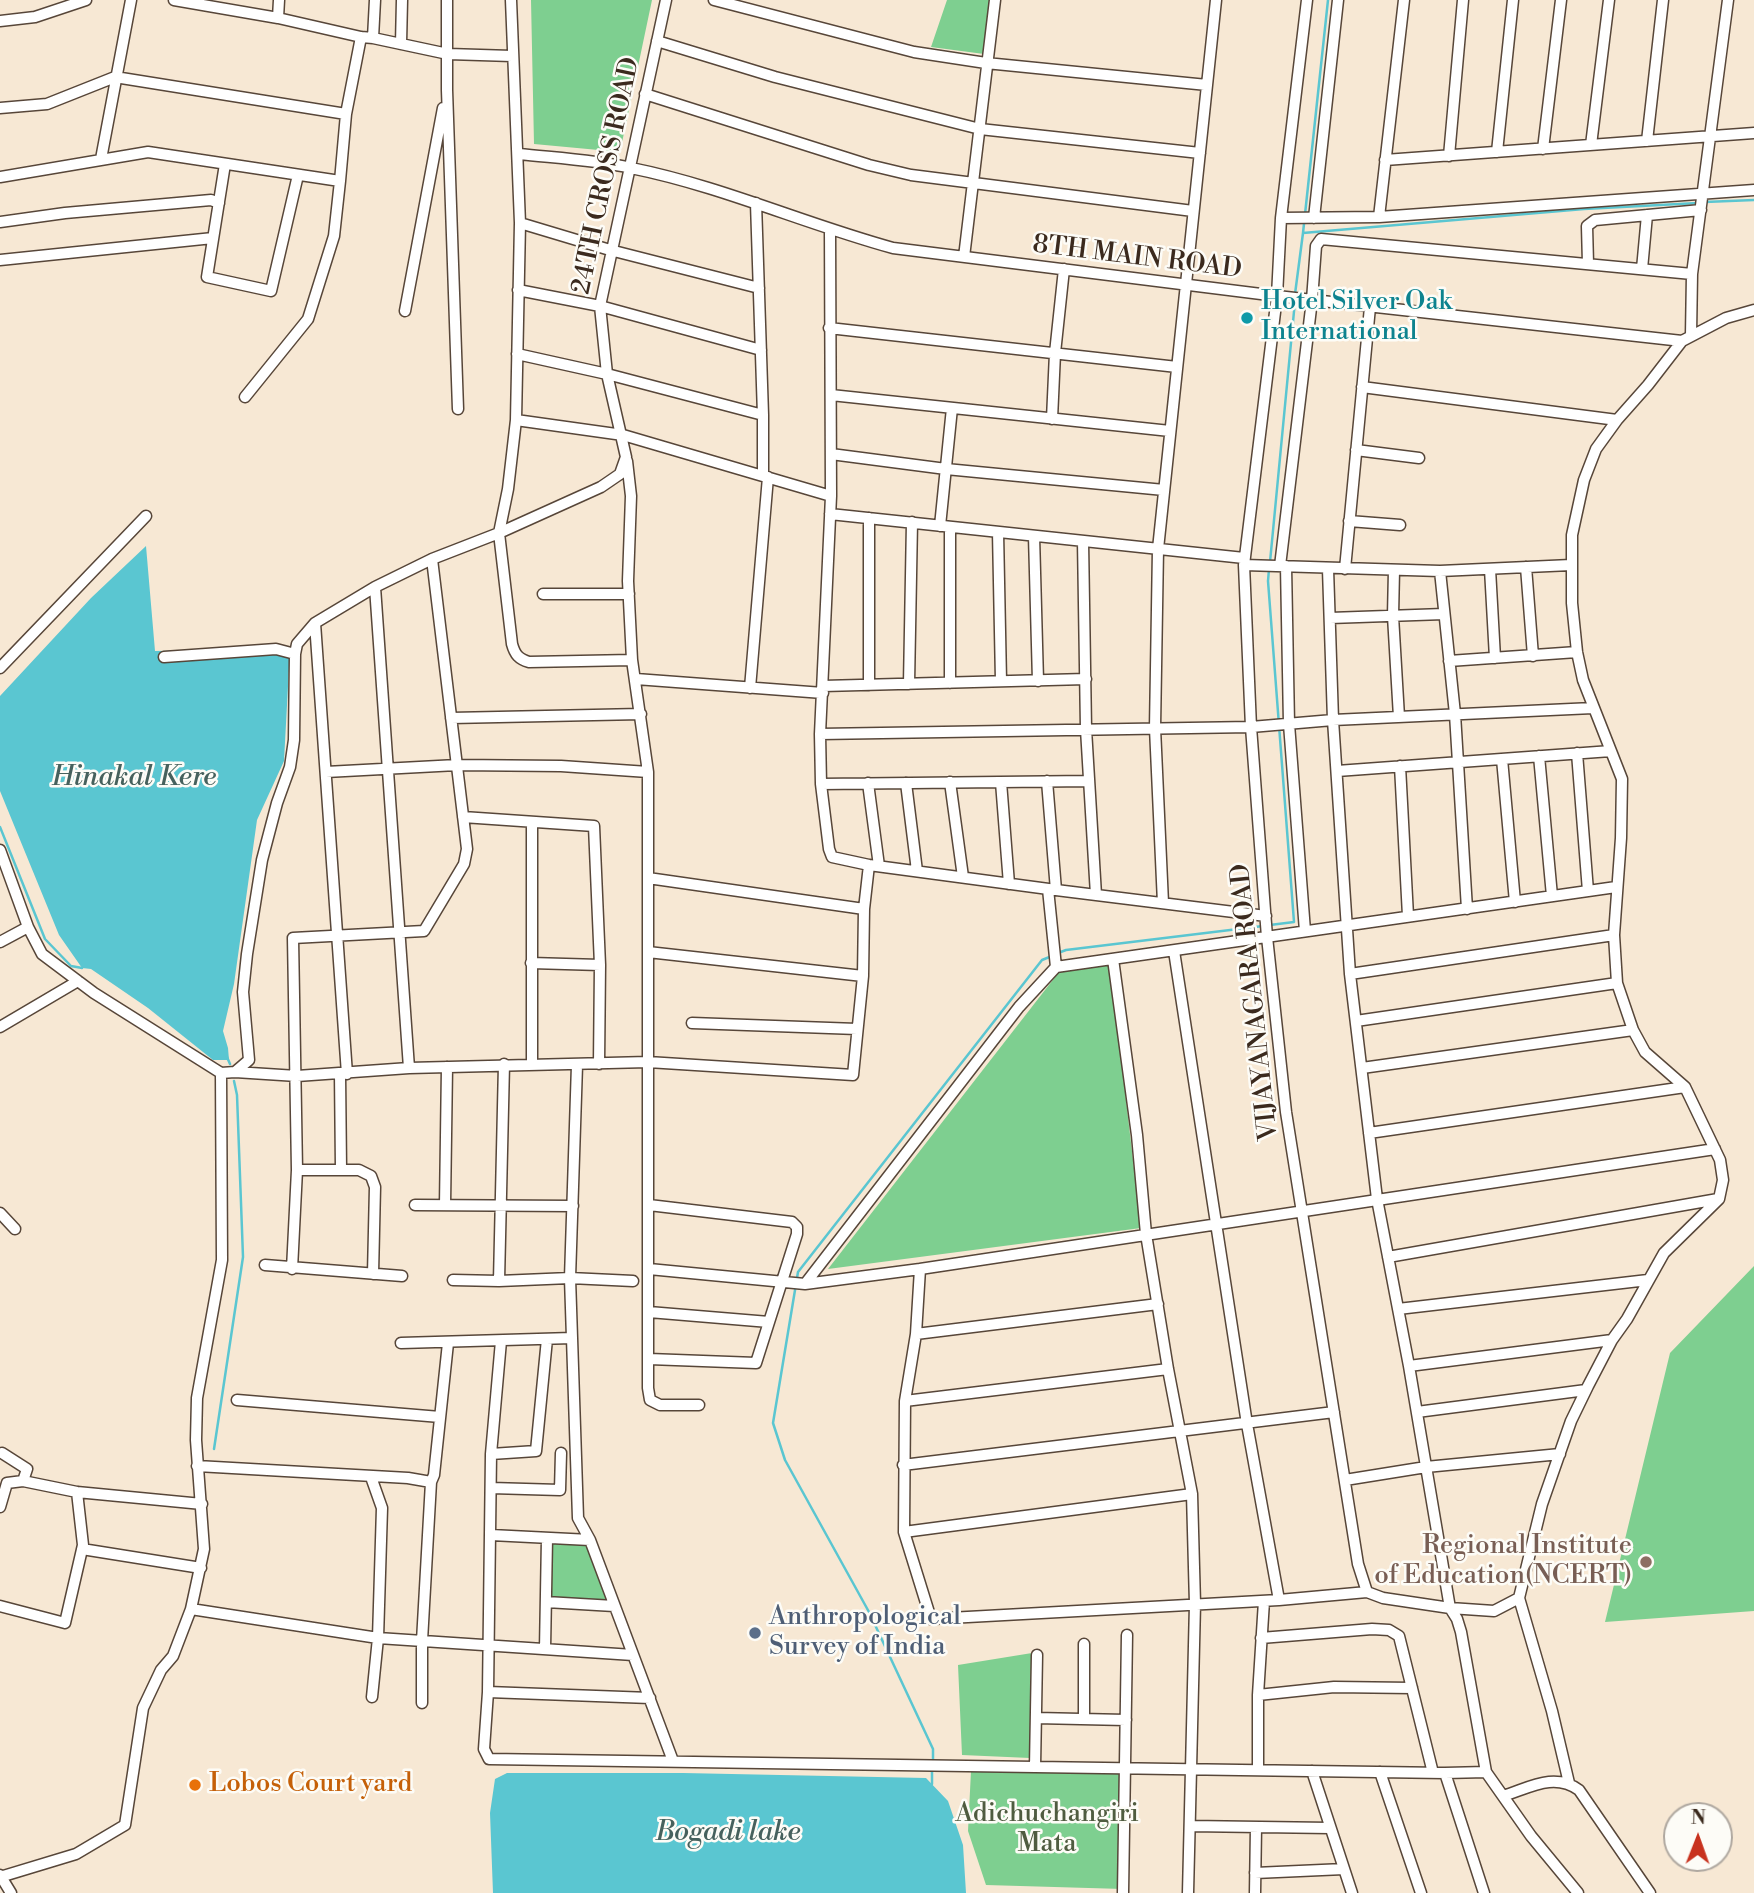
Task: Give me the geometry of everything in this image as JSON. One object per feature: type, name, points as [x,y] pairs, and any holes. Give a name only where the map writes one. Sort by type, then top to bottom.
[{"type":"street","points":[[0,21],[35,17],[86,0]]},
{"type":"street","points":[[101,159],[131,0]]},
{"type":"street","points":[[174,0],[278,18],[448,54],[512,56]]},
{"type":"street","points":[[278,18],[279,0]]},
{"type":"street","points":[[373,37],[375,0]]},
{"type":"street","points":[[401,44],[402,0]]},
{"type":"street","points":[[447,0],[447,90],[458,409]]},
{"type":"street","points":[[511,0],[520,223],[516,420],[508,489],[499,533],[512,644],[520,659],[541,662],[632,660]]},
{"type":"street","name":"24TH CROSS ROAD","points":[[666,0],[600,306],[607,374],[623,435],[631,496],[629,594],[632,660],[648,772],[650,1400],[660,1405],[699,1405]]},
{"type":"street","points":[[714,0],[914,52],[986,63],[1207,85]]},
{"type":"street","points":[[964,257],[995,0]]},
{"type":"street","points":[[1163,903],[1155,728],[1158,549],[1216,0]]},
{"type":"street","name":"VIJAYANAGARA ROAD","points":[[1307,0],[1281,218],[1276,296],[1244,561],[1251,727],[1267,937],[1286,1112],[1358,1564],[1367,1592]]},
{"type":"street","points":[[1314,218],[1338,0]]},
{"type":"street","points":[[1378,216],[1404,0]]},
{"type":"street","points":[[1449,156],[1464,0]]},
{"type":"street","points":[[1497,152],[1513,0]]},
{"type":"street","points":[[1544,149],[1561,0]]},
{"type":"street","points":[[1591,145],[1609,0]]},
{"type":"street","points":[[1647,141],[1663,0]]},
{"type":"street","points":[[1687,338],[1692,274],[1728,0]]},
{"type":"street","points":[[245,397],[308,319],[334,236],[346,114],[361,37]]},
{"type":"street","points":[[657,41],[775,77],[980,128],[1200,153]]},
{"type":"street","points":[[0,108],[47,104],[116,77],[346,114]]},
{"type":"street","points":[[405,311],[447,90]]},
{"type":"street","points":[[645,94],[869,165],[911,175],[1193,211]]},
{"type":"street","points":[[1385,160],[1754,133]]},
{"type":"street","points":[[0,177],[148,152],[340,181]]},
{"type":"street","name":"8TH MAIN ROAD","points":[[519,154],[631,168],[756,203],[893,248],[1370,307],[1687,338]]},
{"type":"street","points":[[225,164],[207,277],[271,291],[298,176]]},
{"type":"street","points":[[1281,218],[1378,216],[1754,190]]},
{"type":"street","points":[[0,222],[65,213],[211,200],[219,203]]},
{"type":"street","points":[[750,688],[765,476],[756,203]]},
{"type":"street","points":[[1588,264],[1587,226],[1595,219],[1700,210]]},
{"type":"street","points":[[1642,269],[1647,215]]},
{"type":"street","points":[[520,223],[610,250],[759,288]]},
{"type":"street","points":[[830,229],[831,496],[820,734],[821,784],[832,857],[1052,890],[1266,916]]},
{"type":"street","points":[[0,260],[213,238]]},
{"type":"street","points":[[1305,931],[1289,724],[1283,566],[1316,246],[1321,239],[1331,238],[1692,274]]},
{"type":"street","points":[[1052,419],[1055,354],[1064,269]]},
{"type":"street","points":[[518,290],[600,306],[761,350]]},
{"type":"street","points":[[1345,569],[1370,307]]},
{"type":"street","points":[[1569,1783],[1552,1711],[1519,1598],[1542,1503],[1571,1421],[1612,1340],[1627,1320],[1664,1253],[1719,1199],[1723,1180],[1720,1160],[1685,1087],[1646,1052],[1633,1030],[1617,983],[1614,935],[1622,779],[1583,680],[1577,652],[1572,603],[1572,535],[1584,480],[1596,449],[1617,420],[1687,338],[1726,318],[1754,310]]},
{"type":"street","points":[[829,328],[1177,367]]},
{"type":"street","points":[[517,354],[607,374],[763,415]]},
{"type":"street","points":[[1362,387],[1617,420]]},
{"type":"street","points":[[831,395],[1170,431]]},
{"type":"street","points":[[950,683],[945,526],[946,469],[952,408]]},
{"type":"street","points":[[516,420],[623,435],[831,496]]},
{"type":"street","points":[[1356,450],[1419,458]]},
{"type":"street","points":[[831,454],[946,469],[1164,491]]},
{"type":"street","points":[[235,1072],[248,1060],[243,992],[247,954],[262,860],[290,766],[294,740],[297,645],[315,623],[375,587],[432,559],[499,533],[611,482],[620,474],[626,457]]},
{"type":"street","points":[[830,514],[1158,549],[1283,566],[1440,571],[1571,565]]},
{"type":"street","points":[[0,668],[146,516]]},
{"type":"street","points":[[869,518],[869,685]]},
{"type":"street","points":[[1349,521],[1400,525]]},
{"type":"street","points":[[909,684],[912,522]]},
{"type":"street","points":[[998,532],[1001,681]]},
{"type":"street","points":[[1034,536],[1038,681]]},
{"type":"street","points":[[1083,541],[1086,729],[1096,895]]},
{"type":"street","points":[[292,1269],[298,1170],[293,938],[424,931],[464,864],[467,849],[432,559]]},
{"type":"street","points":[[1526,567],[1533,656]]},
{"type":"street","points":[[1328,569],[1333,720],[1350,974],[1377,1199],[1409,1366],[1450,1608],[1461,1632],[1486,1772],[1531,1836],[1578,1893]]},
{"type":"street","points":[[1490,569],[1495,658]]},
{"type":"street","points":[[1394,570],[1393,616],[1399,717]]},
{"type":"street","points":[[1440,571],[1455,714],[1467,909]]},
{"type":"street","points":[[375,587],[410,1068]]},
{"type":"street","points":[[543,593],[629,594]]},
{"type":"street","points":[[1330,618],[1444,614]]},
{"type":"street","points":[[315,623],[337,936],[343,1074],[341,1169]]},
{"type":"street","points":[[164,657],[276,649],[295,653]]},
{"type":"street","points":[[1449,661],[1577,652]]},
{"type":"street","points":[[635,679],[750,688],[823,690],[869,685],[1086,679]]},
{"type":"street","points":[[820,734],[1251,727],[1333,720],[1593,708]]},
{"type":"street","points":[[451,718],[641,714]]},
{"type":"street","points":[[1336,771],[1611,751]]},
{"type":"street","points":[[1577,753],[1588,891]]},
{"type":"street","points":[[1539,756],[1552,897]]},
{"type":"street","points":[[1503,759],[1515,902]]},
{"type":"street","points":[[326,772],[457,765],[561,766],[648,772]]},
{"type":"street","points":[[1400,766],[1408,916]]},
{"type":"street","points":[[821,784],[1089,780]]},
{"type":"street","points":[[1046,781],[1056,967]]},
{"type":"street","points":[[950,782],[962,877]]},
{"type":"street","points":[[1001,782],[1009,884]]},
{"type":"street","points":[[0,850],[28,926],[42,954],[78,981],[221,1073],[297,1076],[504,1064],[648,1062],[853,1075],[863,975],[864,909],[874,865],[868,783]]},
{"type":"street","points":[[906,783],[917,871]]},
{"type":"street","points":[[463,817],[594,826],[600,965],[599,1063]]},
{"type":"street","points":[[532,822],[532,1064]]},
{"type":"street","points":[[648,878],[864,909]]},
{"type":"street","points":[[802,1284],[1019,1007],[1056,967],[1616,887]]},
{"type":"street","points":[[0,942],[28,926]]},
{"type":"street","points":[[1350,974],[1614,935]]},
{"type":"street","points":[[1174,951],[1247,1424],[1279,1601]]},
{"type":"street","points":[[648,952],[863,975]]},
{"type":"street","points":[[1113,959],[1137,1135],[1146,1234],[1192,1494],[1195,1604],[1188,1893]]},
{"type":"street","points":[[531,963],[600,965]]},
{"type":"street","points":[[0,1027],[78,981]]},
{"type":"street","points":[[1356,1021],[1617,983]]},
{"type":"street","points":[[692,1023],[858,1028]]},
{"type":"street","points":[[1362,1069],[1633,1030]]},
{"type":"street","points":[[499,1281],[504,1064]]},
{"type":"street","points":[[578,1065],[570,1278],[578,1518],[590,1540],[673,1761]]},
{"type":"street","points":[[445,1205],[447,1067]]},
{"type":"street","points":[[11,1893],[0,1876],[76,1854],[125,1825],[143,1708],[161,1670],[173,1656],[191,1609],[204,1549],[197,1466],[197,1398],[222,1260],[221,1073]]},
{"type":"street","points":[[1369,1133],[1685,1087]]},
{"type":"street","points":[[649,1269],[802,1284],[920,1269],[1715,1149]]},
{"type":"street","points":[[298,1170],[359,1170],[371,1176],[374,1187],[373,1274]]},
{"type":"street","points":[[1388,1257],[1719,1199]]},
{"type":"street","points":[[415,1205],[573,1206]]},
{"type":"street","points":[[649,1205],[792,1222],[797,1227],[784,1283],[756,1363],[649,1359]]},
{"type":"street","points":[[0,1213],[15,1229]]},
{"type":"street","points":[[265,1265],[402,1276]]},
{"type":"street","points":[[920,1269],[916,1334],[905,1401],[904,1532],[931,1619],[1279,1601],[1367,1592],[1382,1598],[1494,1611],[1519,1598]]},
{"type":"street","points":[[453,1280],[570,1278],[633,1281]]},
{"type":"street","points":[[1398,1309],[1648,1280]]},
{"type":"street","points":[[916,1334],[1158,1304]]},
{"type":"street","points":[[649,1312],[769,1322]]},
{"type":"street","points":[[401,1343],[572,1338]]},
{"type":"street","points":[[491,1454],[536,1451],[548,1339]]},
{"type":"street","points":[[1409,1366],[1612,1340]]},
{"type":"street","points":[[501,1341],[491,1454],[488,1692],[484,1749],[489,1759],[1486,1772]]},
{"type":"street","points":[[422,1703],[422,1641],[431,1482],[434,1475],[448,1343]]},
{"type":"street","points":[[905,1401],[1168,1368]]},
{"type":"street","points":[[1417,1412],[1586,1390]]},
{"type":"street","points":[[237,1400],[440,1416]]},
{"type":"street","points":[[903,1465],[1334,1412]]},
{"type":"street","points":[[491,1488],[560,1490],[561,1452]]},
{"type":"street","points":[[2,1454],[27,1469],[23,1481]]},
{"type":"street","points":[[1345,1479],[1426,1467],[1560,1454]]},
{"type":"street","points":[[197,1466],[431,1482]]},
{"type":"street","points":[[371,1477],[382,1508],[378,1638],[372,1697]]},
{"type":"street","points":[[0,1507],[7,1483],[23,1481],[77,1492],[202,1504]]},
{"type":"street","points":[[0,1606],[65,1623],[82,1549],[77,1492]]},
{"type":"street","points":[[904,1532],[1192,1494]]},
{"type":"street","points":[[491,1535],[590,1540]]},
{"type":"street","points":[[545,1649],[547,1538]]},
{"type":"street","points":[[82,1549],[201,1568]]},
{"type":"street","points":[[1258,1770],[1258,1695],[1264,1601]]},
{"type":"street","points":[[546,1602],[614,1606]]},
{"type":"street","points":[[191,1609],[378,1638],[633,1655]]},
{"type":"street","points":[[1261,1638],[1338,1630],[1389,1630],[1399,1636],[1433,1773]]},
{"type":"street","points":[[1123,1893],[1127,1634]]},
{"type":"street","points":[[1084,1644],[1084,1719]]},
{"type":"street","points":[[1035,1767],[1037,1655]]},
{"type":"street","points":[[1258,1695],[1334,1687],[1412,1688]]},
{"type":"street","points":[[488,1692],[650,1698]]},
{"type":"street","points":[[1036,1718],[1126,1720]]},
{"type":"street","points":[[1312,1771],[1352,1893]]},
{"type":"street","points":[[1380,1772],[1421,1893]]},
{"type":"street","points":[[1445,1773],[1484,1893]]},
{"type":"street","points":[[1503,1796],[1552,1780],[1569,1783],[1578,1790],[1650,1893]]},
{"type":"street","points":[[1190,1826],[1330,1828]]},
{"type":"street","points":[[1255,1893],[1256,1827]]},
{"type":"street","points":[[1255,1873],[1344,1869]]},
{"type":"green space","points":[[531,0],[652,0],[620,152],[534,144]]},
{"type":"green space","points":[[947,0],[991,0],[984,54],[931,47]]},
{"type":"green space","points":[[1110,964],[1141,1228],[828,1269],[1059,972]]},
{"type":"green space","points":[[1754,1266],[1754,1611],[1605,1622],[1670,1353]]},
{"type":"green space","points":[[550,1543],[589,1544],[611,1602],[549,1599]]},
{"type":"green space","points":[[1032,1653],[1030,1758],[962,1755],[958,1665]]},
{"type":"green space","name":"Adichuchangiri Mata","points":[[1119,1768],[1119,1773],[1125,1774],[1123,1889],[986,1885],[968,1831],[971,1771],[1039,1772]]},
{"type":"water","name":"Hinakal Kere","points":[[146,546],[155,651],[290,649],[284,761],[257,820],[234,984],[223,1031],[229,1060],[213,1060],[148,1008],[91,969],[82,968],[59,935],[0,791],[0,696],[91,598]]},
{"type":"water","name":"Bogadi lake","points":[[507,1773],[683,1773],[926,1778],[948,1801],[963,1845],[966,1893],[493,1893],[490,1813],[495,1779]]},
{"type":"waterway","points":[[1303,233],[1328,0]]},
{"type":"waterway","points":[[1705,202],[1754,200]]},
{"type":"waterway","points":[[1295,294],[1303,233],[1584,209],[1698,203]]},
{"type":"waterway","points":[[1270,562],[1295,301]]},
{"type":"waterway","points":[[1269,569],[1294,922],[1270,925]]},
{"type":"waterway","points":[[0,827],[45,939],[71,966],[82,968]]},
{"type":"waterway","points":[[1058,953],[1263,926]]},
{"type":"waterway","points":[[933,1763],[933,1749],[869,1612],[785,1460],[773,1423],[798,1272],[1042,960],[1052,956]]},
{"type":"waterway","points":[[227,1057],[230,1064]]},
{"type":"waterway","points":[[214,1449],[243,1257],[237,1095],[234,1081]]},
{"type":"waterway","points":[[932,1770],[932,1784]]},
{"type":"place","name":"Hotel Silver Oak International","points":[[1247,318]]},
{"type":"place","name":"Regional Institute of Education(NCERT)","points":[[1646,1562]]},
{"type":"place","name":"Anthropological Survey of India","points":[[755,1633]]},
{"type":"place","name":"Lobos Court yard","points":[[195,1785]]}]
